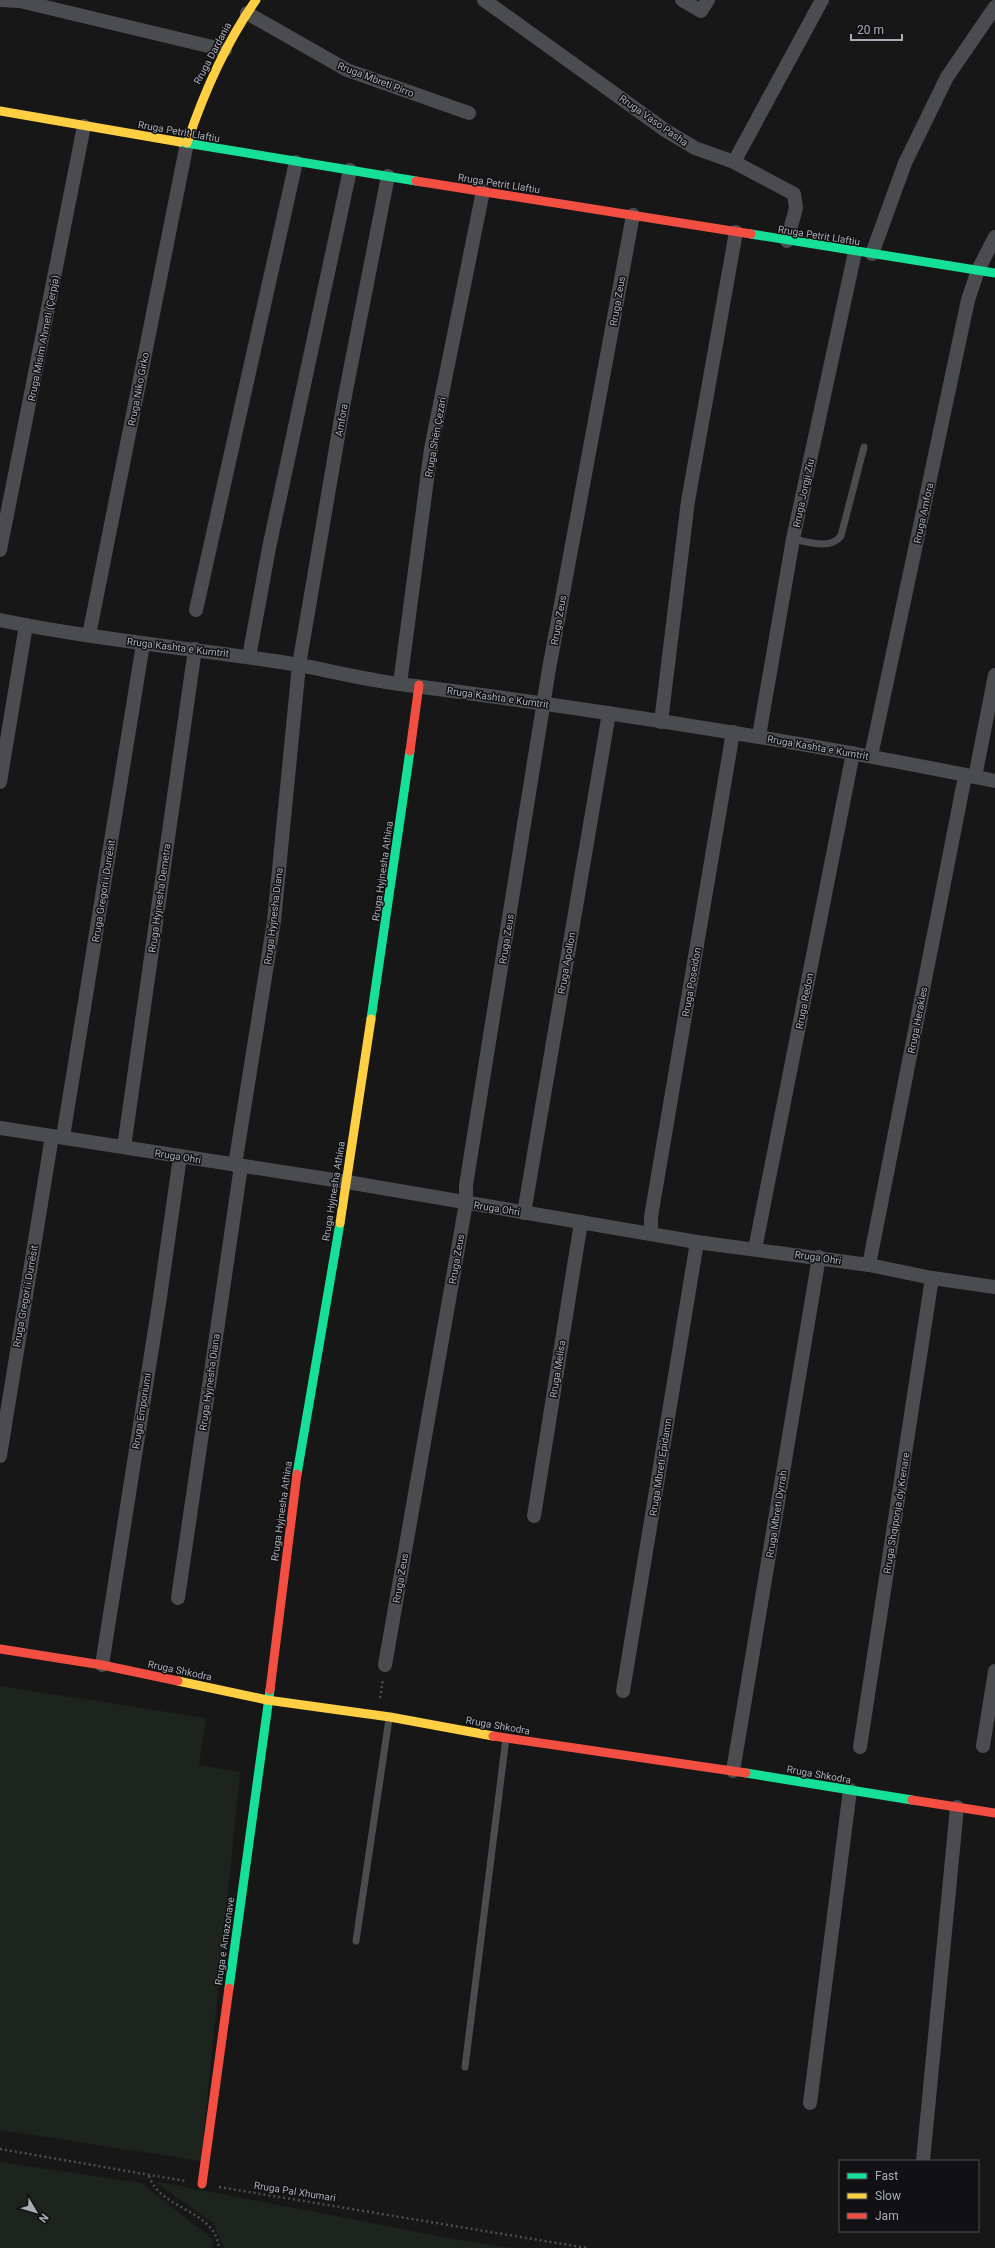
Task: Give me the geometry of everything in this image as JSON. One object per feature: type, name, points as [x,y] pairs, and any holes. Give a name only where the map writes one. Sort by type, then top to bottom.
[{"type":"street","points":[[0,0],[20,2],[225,50]]},
{"type":"street","name":"Rruga Dardania","points":[[187,143],[209,77],[246,13],[256,0]]},
{"type":"street","name":"Rruga Vaso Pasha","points":[[484,0],[665,130],[695,148],[734,162],[794,194],[796,208],[787,241]]},
{"type":"street","points":[[682,0],[705,6]]},
{"type":"street","points":[[734,162],[822,0]]},
{"type":"street","points":[[872,254],[905,163],[944,84],[995,7]]},
{"type":"street","name":"Rruga Mbreti Pirro","points":[[246,13],[347,70],[469,113]]},
{"type":"street","name":"Rruga Petrit Llaftiu","points":[[0,111],[296,162],[633,215],[855,252],[995,273]]},
{"type":"street","name":"Rruga Misim Ahmeti (Çerpja)","points":[[0,550],[84,126]]},
{"type":"street","name":"Rruga Niko Girko","points":[[89,635],[187,143]]},
{"type":"street","points":[[196,610],[296,162]]},
{"type":"street","points":[[249,657],[269,548],[350,170]]},
{"type":"street","name":"Amfora","points":[[299,664],[344,401],[388,176]]},
{"type":"street","name":"Rruga Shën Çezari","points":[[400,684],[431,449],[483,191]]},
{"type":"street","name":"Rruga Zeus","points":[[385,1665],[466,1203],[466,1186],[545,704],[552,653],[633,215]]},
{"type":"street","points":[[661,722],[688,501],[736,232]]},
{"type":"street","name":"Rruga Amfora","points":[[871,756],[968,300],[978,270],[995,237]]},
{"type":"street","name":"Rruga Jorgji Ziu","points":[[759,736],[793,539],[855,252]]},
{"type":"street","name":"Rruga Kashta e Kumtrit","points":[[0,620],[143,644],[195,648],[299,664],[400,684],[419,685],[759,736],[871,756],[995,781]]},
{"type":"street","points":[[0,782],[26,625]]},
{"type":"street","name":"Rruga Gregori i Durrësit","points":[[0,1456],[143,644]]},
{"type":"street","name":"Rruga Hyjnesha Demetra","points":[[124,1147],[195,648]]},
{"type":"street","name":"Rruga Hyjnesha Diana","points":[[178,1598],[238,1166],[274,922],[299,664]]},
{"type":"street","name":"Rruga Herakles","points":[[870,1265],[970,776],[995,675]]},
{"type":"street","name":"Rruga Hyjnesha Athina","points":[[267,1700],[301,1443],[347,1182],[419,685]]},
{"type":"street","name":"Rruga Apollon","points":[[524,1212],[609,713]]},
{"type":"street","name":"Rruga Poseidon","points":[[651,1232],[651,1217],[733,732]]},
{"type":"street","name":"Rruga Redon","points":[[755,1249],[853,754]]},
{"type":"street","name":"Rruga Ohri","points":[[0,1128],[347,1182],[581,1222],[651,1232],[696,1242],[819,1257],[870,1265],[932,1278],[995,1287]]},
{"type":"street","name":"Rruga Emporiumi","points":[[102,1665],[159,1304],[180,1156]]},
{"type":"street","name":"Rruga Melisa","points":[[534,1516],[581,1222]]},
{"type":"street","name":"Rruga Mbreti Epidamn","points":[[623,1692],[696,1242]]},
{"type":"street","name":"Rruga Mbreti Dyrrah","points":[[733,1771],[819,1257]]},
{"type":"street","name":"Rruga Shqiponja dy Krenare","points":[[860,1747],[932,1278]]},
{"type":"street","name":"Rruga Shkodra","points":[[0,1649],[102,1665],[267,1700],[390,1716],[506,1738],[733,1771],[995,1813]]},
{"type":"street","points":[[983,1746],[995,1671]]},
{"type":"street","name":"Rruga e Amazonave","points":[[202,2184],[264,1732],[267,1700]]},
{"type":"street","points":[[810,2103],[850,1790]]},
{"type":"street","points":[[923,2160],[957,1807]]},
{"type":"lane","points":[[793,539],[829,544],[836,541],[841,536],[864,447]]},
{"type":"lane","points":[[356,1941],[390,1716]]},
{"type":"lane","points":[[465,2067],[506,1738]]},
{"type":"path","points":[[378,1715],[385,1665]]},
{"type":"path","name":"Rruga Pal Xhumari","points":[[0,2149],[149,2176],[587,2248]]},
{"type":"path","points":[[149,2176],[155,2188],[208,2225],[217,2237],[219,2248]]},
{"type":"shaded area","points":[[0,1686],[206,1718],[199,1765],[240,1772],[201,2161],[0,2130]]},
{"type":"shaded area","points":[[0,2162],[141,2183],[214,2240],[212,2248],[0,2248]]},
{"type":"shaded area","points":[[154,2181],[459,2240],[513,2248],[224,2248],[213,2223]]},
{"type":"traffic: fast","points":[[180,142],[416,181]]},
{"type":"traffic: fast","points":[[751,234],[995,273]]},
{"type":"traffic: fast","points":[[371,1019],[410,751]]},
{"type":"traffic: fast","points":[[297,1474],[340,1223]]},
{"type":"traffic: fast","points":[[229,1988],[270,1690]]},
{"type":"traffic: fast","points":[[746,1773],[912,1800]]},
{"type":"traffic: slow","points":[[187,143],[216,69],[225,51],[256,0]]},
{"type":"traffic: slow","points":[[0,111],[180,142]]},
{"type":"traffic: slow","points":[[340,1223],[371,1019]]},
{"type":"traffic: slow","points":[[178,1681],[267,1700],[390,1717],[493,1736]]},
{"type":"traffic: jam","points":[[416,181],[751,234]]},
{"type":"traffic: jam","points":[[410,751],[419,685]]},
{"type":"traffic: jam","points":[[270,1690],[297,1474]]},
{"type":"traffic: jam","points":[[0,1649],[102,1665],[178,1681]]},
{"type":"traffic: jam","points":[[493,1736],[746,1773]]},
{"type":"traffic: jam","points":[[912,1800],[995,1813]]},
{"type":"traffic: jam","points":[[202,2184],[229,1988]]}]
